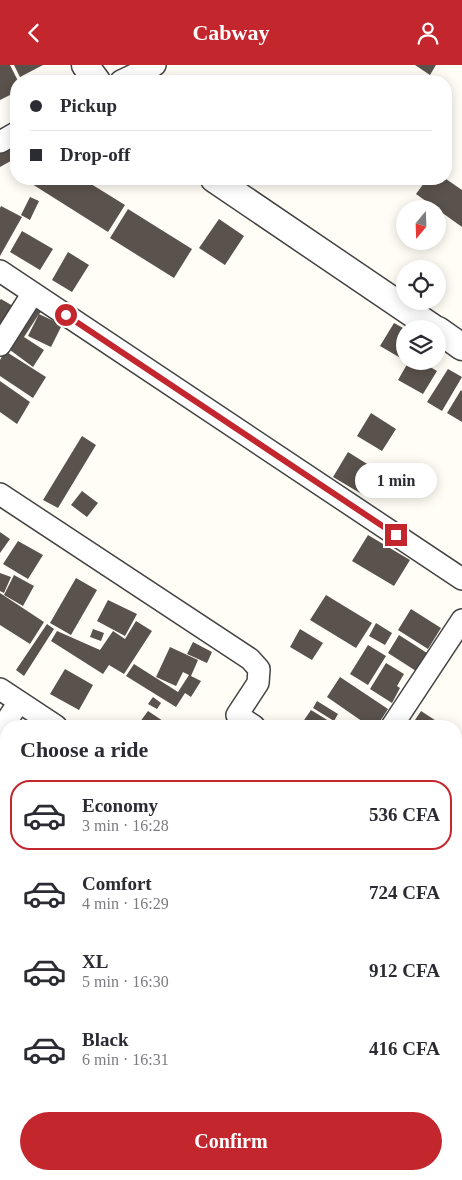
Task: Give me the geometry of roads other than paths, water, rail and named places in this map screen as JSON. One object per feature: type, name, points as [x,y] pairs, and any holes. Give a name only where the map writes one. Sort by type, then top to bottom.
[{"type":"street","points":[[134,75],[155,65]]},
{"type":"street","points":[[223,185],[421,320]]},
{"type":"street","points":[[0,271],[462,579]]},
{"type":"street","points":[[0,345],[33,293]]},
{"type":"street","points":[[446,337],[462,347]]},
{"type":"street","points":[[0,494],[250,659],[260,669],[258,683],[241,720]]},
{"type":"street","points":[[396,720],[462,620]]},
{"type":"street","points":[[0,689],[47,720]]},
{"type":"street","points":[[7,720],[19,701]]}]
